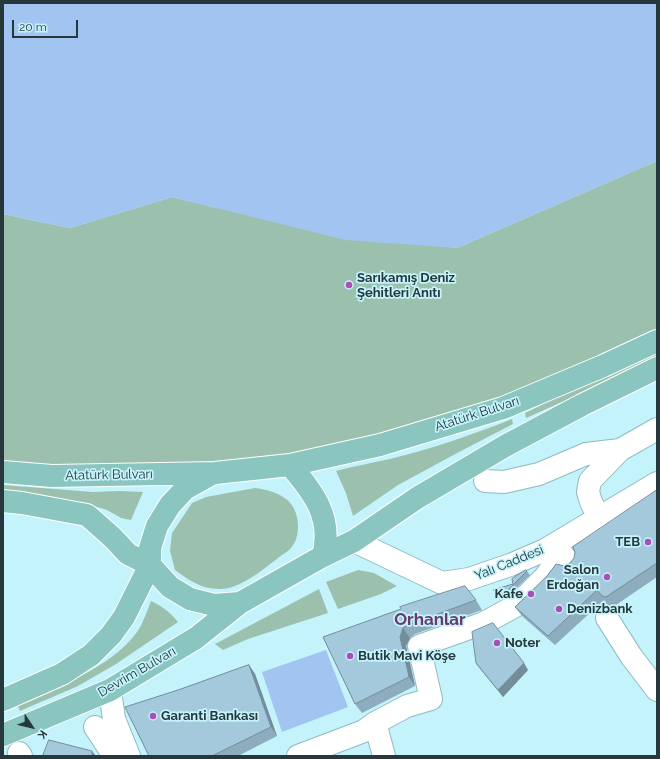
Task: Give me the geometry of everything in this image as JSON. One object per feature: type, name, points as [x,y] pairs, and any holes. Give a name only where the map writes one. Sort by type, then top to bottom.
[{"type":"main road","name":"Atatürk Bulvarı","points":[[3,472],[52,476],[215,473],[290,465],[380,445],[503,408],[603,366],[657,340]]},
{"type":"main road","points":[[3,501],[87,515],[112,537],[128,554],[150,566],[170,587],[190,599],[214,606],[240,603],[323,556],[354,541],[417,498],[505,446],[582,404],[657,368]]},
{"type":"main road","points":[[290,465],[308,486],[317,500],[326,533],[323,556]]},
{"type":"main road","name":"Atatürk Bulvarı","points":[[150,566],[150,548],[157,526],[170,505],[185,489],[215,473]]},
{"type":"main road","points":[[3,700],[62,674],[91,654],[111,634],[124,617],[150,566]]},
{"type":"main road","name":"Devrim Bulvarı","points":[[3,735],[110,690],[196,638],[240,603]]},
{"type":"street","points":[[594,508],[588,492],[590,481],[620,450],[657,429]]},
{"type":"street","points":[[485,482],[504,482],[518,479],[539,474],[586,454],[620,450]]},
{"type":"street","name":"Yalı Caddesi","points":[[354,541],[442,583],[469,579],[510,565],[545,550],[657,483]]},
{"type":"street","points":[[307,755],[364,731],[375,723],[407,706],[431,699],[419,646],[484,623],[517,605],[566,558]]},
{"type":"street","points":[[607,618],[631,656],[657,690]]},
{"type":"street","points":[[110,690],[114,719],[128,756]]},
{"type":"street","points":[[375,723],[384,756]]},
{"type":"street","points":[[95,727],[114,756]]},
{"type":"green space","points":[[657,161],[657,335],[504,399],[406,428],[287,454],[175,465],[38,464],[3,461],[3,214],[70,228],[172,197],[217,208],[457,248]]},
{"type":"green space","points":[[657,349],[657,360],[526,418],[525,413]]},
{"type":"green space","points":[[512,419],[513,424],[398,485],[353,516],[346,493],[336,471],[421,451]]},
{"type":"green space","points":[[3,485],[93,492],[143,492],[131,520],[121,518],[107,510],[84,503],[3,492]]},
{"type":"green space","points":[[255,488],[278,494],[285,498],[294,509],[297,516],[298,531],[295,543],[290,549],[242,583],[227,588],[213,589],[201,586],[175,570],[170,551],[172,533],[192,503],[206,497]]},
{"type":"green space","points":[[358,570],[374,573],[397,586],[381,594],[338,609],[326,582]]},
{"type":"green space","points":[[319,589],[328,613],[248,639],[223,650],[215,644]]},
{"type":"green space","points":[[151,601],[166,610],[178,622],[116,664],[78,686],[20,711],[17,704],[82,675],[113,656],[126,645],[137,632]]},
{"type":"water","points":[[3,3],[657,3],[657,161],[457,248],[345,240],[172,197],[70,228],[3,214]]},
{"type":"water","points":[[326,650],[348,707],[282,732],[262,672]]},
{"type":"building","points":[[657,490],[657,563],[606,597],[602,596],[597,590],[548,636],[515,607],[547,576],[556,564],[564,566],[570,563],[574,558],[575,552],[573,547]]},
{"type":"building","points":[[526,570],[527,571],[507,591],[500,595],[493,590],[513,584],[512,579]]},
{"type":"building","points":[[465,586],[476,600],[403,628],[400,637],[409,677],[355,704],[323,637],[401,609],[400,607]]},
{"type":"building","points":[[493,623],[524,663],[498,690],[476,663],[472,632]]},
{"type":"building","points":[[249,665],[271,727],[212,756],[149,756],[125,707]]},
{"type":"building","points":[[49,740],[92,751],[92,756],[43,756]]},
{"type":"place","name":"Sarıkamış Deniz Şehitleri Anıtı","points":[[349,285]]},
{"type":"place","name":"TEB","points":[[648,542]]},
{"type":"place","name":"Salon Erdoğan","points":[[607,577]]},
{"type":"place","name":"Kafe","points":[[531,594]]},
{"type":"place","name":"Denizbank","points":[[559,609]]},
{"type":"place","name":"Noter","points":[[497,643]]},
{"type":"place","name":"Butik Mavi Köşe","points":[[350,656]]},
{"type":"place","name":"Garanti Bankası","points":[[153,716]]},
{"type":"district","name":"Orhanlar","points":[[430,620]]}]
